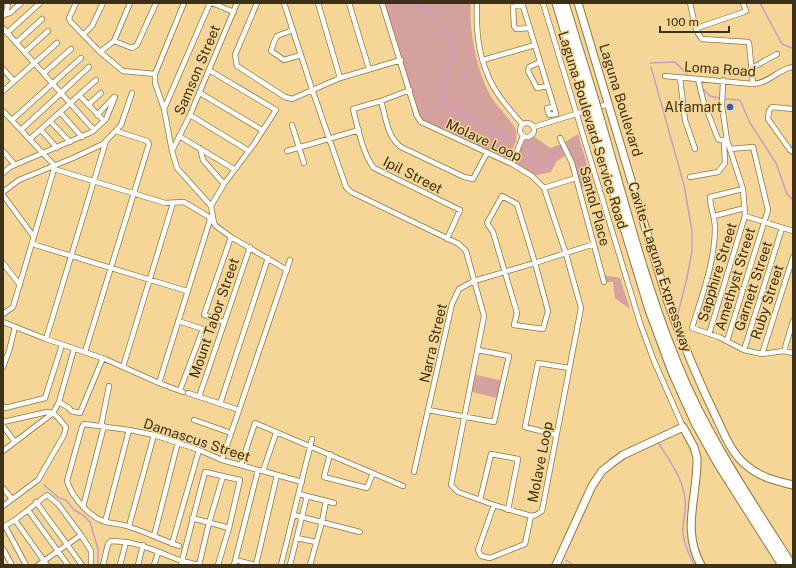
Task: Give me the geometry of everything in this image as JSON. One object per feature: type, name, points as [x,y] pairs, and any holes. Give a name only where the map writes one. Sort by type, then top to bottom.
[{"type":"highway","name":"Cavite–Laguna Expressway","points":[[557,3],[668,343],[702,418],[724,460],[791,565]]},
{"type":"highway","name":"Cavite–Laguna Expressway","points":[[564,3],[589,98]]},
{"type":"highway","name":"Cavite–Laguna Expressway","points":[[597,122],[650,310],[673,372],[696,423],[718,464],[782,565]]},
{"type":"main road","name":"Laguna Boulevard","points":[[578,3],[667,300],[682,342],[700,384],[721,427],[741,461],[750,469],[759,474],[793,485]]},
{"type":"main road","points":[[556,565],[594,481],[602,471],[623,455],[683,427],[696,454],[697,472],[691,534],[693,547],[701,565]]},
{"type":"street","points":[[5,15],[8,3]]},
{"type":"street","points":[[5,15],[10,13],[21,3]]},
{"type":"street","points":[[7,33],[40,3]]},
{"type":"street","points":[[76,3],[69,18],[70,21],[100,52],[123,71],[155,74]]},
{"type":"street","points":[[83,35],[92,26],[102,3]]},
{"type":"street","points":[[100,52],[114,41],[130,3]]},
{"type":"street","points":[[114,41],[132,48],[137,45],[156,3]]},
{"type":"street","points":[[184,3],[155,74],[155,83],[164,109],[172,151],[177,168],[211,206],[214,223],[216,226],[287,270]]},
{"type":"street","points":[[164,109],[211,3],[234,12]]},
{"type":"street","name":"Samson Street","points":[[172,151],[200,93],[237,3]]},
{"type":"street","points":[[257,3],[235,55],[237,66],[285,97],[292,99],[340,78],[401,60]]},
{"type":"street","name":"Molave Loop","points":[[284,3],[328,138],[346,187],[351,192],[459,244],[466,252],[484,316],[451,485],[458,492],[508,510],[530,516],[536,515],[542,511],[581,308],[566,254],[544,188],[532,176],[512,164],[421,122],[417,116],[401,60],[382,3]]},
{"type":"street","points":[[318,3],[340,78]]},
{"type":"street","points":[[349,3],[369,69]]},
{"type":"street","points":[[477,3],[477,23],[483,60],[487,74],[502,100],[522,124]]},
{"type":"street","points":[[530,28],[516,29],[514,26],[513,7],[523,3],[554,107]]},
{"type":"street","name":"Laguna Boulevard Service Road","points":[[543,3],[640,324],[654,361],[683,427]]},
{"type":"street","points":[[690,3],[700,38],[748,42],[750,45],[753,84]]},
{"type":"street","points":[[697,28],[744,12],[746,10],[743,3]]},
{"type":"street","points":[[16,43],[42,19]]},
{"type":"street","points":[[3,28],[71,102],[94,130]]},
{"type":"street","points":[[293,30],[277,36],[272,51],[284,60],[301,55]]},
{"type":"street","points":[[25,52],[48,32]]},
{"type":"street","points":[[3,91],[57,43]]},
{"type":"street","points":[[483,60],[535,45]]},
{"type":"street","points":[[44,74],[71,49]]},
{"type":"street","points":[[752,68],[777,54]]},
{"type":"street","points":[[12,120],[81,58]]},
{"type":"street","points":[[540,62],[529,67],[528,71],[538,88],[548,86]]},
{"type":"street","name":"Loma Road","points":[[665,76],[723,80],[753,84],[761,83],[782,70],[793,67]]},
{"type":"street","points":[[21,130],[89,68]]},
{"type":"street","points":[[3,69],[14,81]]},
{"type":"street","points":[[209,70],[276,110],[249,151],[234,169],[211,206]]},
{"type":"street","points":[[680,78],[685,120],[694,149]]},
{"type":"street","points":[[698,79],[703,100],[718,139],[727,144]]},
{"type":"street","points":[[30,139],[96,80]]},
{"type":"street","points":[[690,177],[718,172],[725,163],[727,144],[722,106],[723,80]]},
{"type":"street","name":"Ipil Street","points":[[410,90],[381,101],[353,109],[370,163],[374,168],[460,210],[447,239]]},
{"type":"street","points":[[88,105],[101,92]]},
{"type":"street","points":[[34,237],[3,194],[18,180],[54,167],[106,141],[120,125],[132,93]]},
{"type":"street","points":[[200,93],[262,130]]},
{"type":"street","points":[[79,95],[104,122]]},
{"type":"street","points":[[3,172],[15,165],[82,137],[94,130],[106,119],[115,97],[97,114]]},
{"type":"street","points":[[381,101],[390,135],[394,142],[401,147],[464,177],[472,179],[487,153]]},
{"type":"street","points":[[534,127],[608,104]]},
{"type":"street","points":[[793,108],[772,107],[769,111],[768,119],[793,152]]},
{"type":"street","points":[[3,111],[54,167],[164,203],[184,202],[209,217],[210,220],[159,383]]},
{"type":"street","points":[[60,112],[82,137]]},
{"type":"street","points":[[190,115],[249,151]]},
{"type":"street","points":[[50,121],[70,142]]},
{"type":"street","points":[[523,136],[519,130],[522,124],[529,122],[534,127]]},
{"type":"street","points":[[292,125],[304,163]]},
{"type":"street","points":[[523,136],[528,137],[532,135],[534,132],[534,127]]},
{"type":"street","points":[[40,130],[57,148]]},
{"type":"street","points":[[287,151],[359,130]]},
{"type":"street","points":[[85,352],[149,144],[147,141],[116,131]]},
{"type":"street","name":"Samson Street","points":[[179,136],[234,169]]},
{"type":"street","points":[[512,164],[523,136]]},
{"type":"street","name":"Santol Place","points":[[560,138],[572,163],[604,282]]},
{"type":"street","points":[[46,339],[106,141]]},
{"type":"street","name":"Sapphire Street","points":[[709,334],[745,216],[743,189],[727,144]]},
{"type":"street","name":"Amethyst Street","points":[[727,144],[753,146],[768,210],[727,341]]},
{"type":"street","points":[[200,148],[203,160],[224,184]]},
{"type":"street","points":[[3,151],[15,165]]},
{"type":"street","points":[[3,314],[13,307],[54,167]]},
{"type":"street","points":[[544,188],[576,178]]},
{"type":"street","points":[[743,189],[710,197],[715,229],[713,258],[692,328],[719,337],[744,350],[762,354],[784,351],[793,353]]},
{"type":"street","points":[[502,196],[517,204],[535,263],[548,311],[543,329],[514,325],[517,313],[493,232],[487,223],[502,196]]},
{"type":"street","points":[[123,367],[173,203]]},
{"type":"street","points":[[714,216],[745,208]]},
{"type":"street","points":[[745,216],[793,231]]},
{"type":"street","name":"Garnett Street","points":[[744,350],[782,228]]},
{"type":"street","points":[[224,322],[204,315],[232,237]]},
{"type":"street","points":[[32,244],[187,291]]},
{"type":"street","name":"Narra Street","points":[[414,472],[452,304],[459,289],[474,281],[566,254],[594,244]]},
{"type":"street","name":"Mount Tabor Street","points":[[199,397],[250,247]]},
{"type":"street","name":"Ruby Street","points":[[762,354],[793,257]]},
{"type":"street","points":[[220,404],[268,258]]},
{"type":"street","points":[[222,460],[290,260]]},
{"type":"street","points":[[3,263],[20,285]]},
{"type":"street","points":[[178,321],[203,329],[184,392]]},
{"type":"street","points":[[3,322],[62,345],[103,358],[159,383],[239,410]]},
{"type":"street","points":[[784,351],[793,322]]},
{"type":"street","points":[[3,367],[15,327]]},
{"type":"street","points":[[3,406],[5,408],[45,398],[62,345]]},
{"type":"street","points":[[3,452],[53,413],[58,402],[74,349]]},
{"type":"street","points":[[428,410],[494,422],[509,356],[478,350]]},
{"type":"street","points":[[58,402],[71,410],[80,413],[103,358]]},
{"type":"street","points":[[556,435],[525,427],[538,363],[569,368]]},
{"type":"street","points":[[109,386],[103,426],[83,507],[95,518],[105,522],[129,526],[179,546]]},
{"type":"street","points":[[3,422],[47,412],[53,413],[66,427],[64,435],[38,480],[3,506]]},
{"type":"street","points":[[194,420],[231,433]]},
{"type":"street","points":[[241,465],[255,423],[404,486]]},
{"type":"street","points":[[3,426],[15,442]]},
{"type":"street","name":"Damascus Street","points":[[83,507],[69,487],[67,481],[83,426],[103,426],[154,435],[178,442],[222,460],[302,482]]},
{"type":"street","points":[[105,522],[129,430]]},
{"type":"street","points":[[263,471],[276,433]]},
{"type":"street","points":[[129,526],[154,435]]},
{"type":"street","points":[[281,565],[302,482],[309,445],[312,438]]},
{"type":"street","points":[[154,536],[178,442]]},
{"type":"street","points":[[172,544],[199,450]]},
{"type":"street","points":[[330,454],[324,477],[367,488],[373,473]]},
{"type":"street","points":[[480,500],[491,454],[518,459],[508,510]]},
{"type":"street","points":[[258,470],[235,563],[256,565],[277,475]]},
{"type":"street","points":[[181,563],[205,472],[240,480],[229,528],[218,565]]},
{"type":"street","points":[[103,565],[108,544],[111,542],[126,542],[143,545],[181,563],[199,565],[222,476]]},
{"type":"street","points":[[3,488],[12,499]]},
{"type":"street","points":[[26,565],[4,527],[47,494],[58,504],[91,551],[90,565]]},
{"type":"street","points":[[299,494],[334,503]]},
{"type":"street","points":[[296,565],[291,564],[307,496]]},
{"type":"street","points":[[310,565],[322,522],[326,501]]},
{"type":"street","points":[[36,502],[82,565]]},
{"type":"street","points":[[494,505],[478,550],[482,556],[490,558],[525,544],[530,516]]},
{"type":"street","points":[[28,510],[68,565]]},
{"type":"street","points":[[294,515],[360,532]]},
{"type":"street","points":[[192,518],[229,528]]},
{"type":"street","points":[[15,520],[46,563]]},
{"type":"street","points":[[38,565],[46,563],[58,551],[81,535]]},
{"type":"street","points":[[297,538],[316,542]]},
{"type":"street","points":[[120,565],[126,542]]},
{"type":"street","points":[[138,565],[143,545]]},
{"type":"street","points":[[3,549],[12,565]]},
{"type":"street","points":[[154,565],[158,553]]},
{"type":"shaded area","points":[[385,3],[471,3],[470,14],[475,54],[483,80],[494,101],[514,126],[516,132],[515,144],[507,159],[504,159],[422,121],[418,116]]},
{"type":"shaded area","points":[[578,134],[593,184],[579,189],[567,154],[556,162],[551,172],[532,176],[512,164],[525,137],[532,135],[550,148],[562,144]]},
{"type":"shaded area","points":[[602,275],[620,278],[630,309],[615,298],[613,282],[604,282]]},
{"type":"shaded area","points":[[473,374],[503,381],[500,399],[469,391]]},
{"type":"waterway","points":[[411,3],[433,11]]},
{"type":"waterway","points":[[760,3],[782,44],[792,48]]},
{"type":"waterway","points":[[441,23],[454,48],[450,65],[441,84],[440,95],[450,107],[487,126],[496,136],[509,138],[516,142]]},
{"type":"waterway","points":[[650,63],[675,62],[687,74]]},
{"type":"waterway","points":[[651,67],[684,185],[692,231],[692,251],[677,317]]},
{"type":"waterway","points":[[703,89],[710,96],[719,98]]},
{"type":"waterway","points":[[724,99],[740,100],[750,123],[776,163],[787,194],[793,200]]},
{"type":"waterway","points":[[523,146],[530,149],[534,166],[546,168],[550,162],[549,155],[560,149]]},
{"type":"waterway","points":[[659,444],[682,484],[685,503],[683,529],[684,537],[687,549],[694,565]]},
{"type":"waterway","points":[[44,485],[59,498],[66,500],[74,510],[83,515],[90,522],[98,549],[98,565]]},
{"type":"waterway","points":[[566,560],[573,565]]},
{"type":"place","name":"Alfamart","points":[[730,107]]}]
